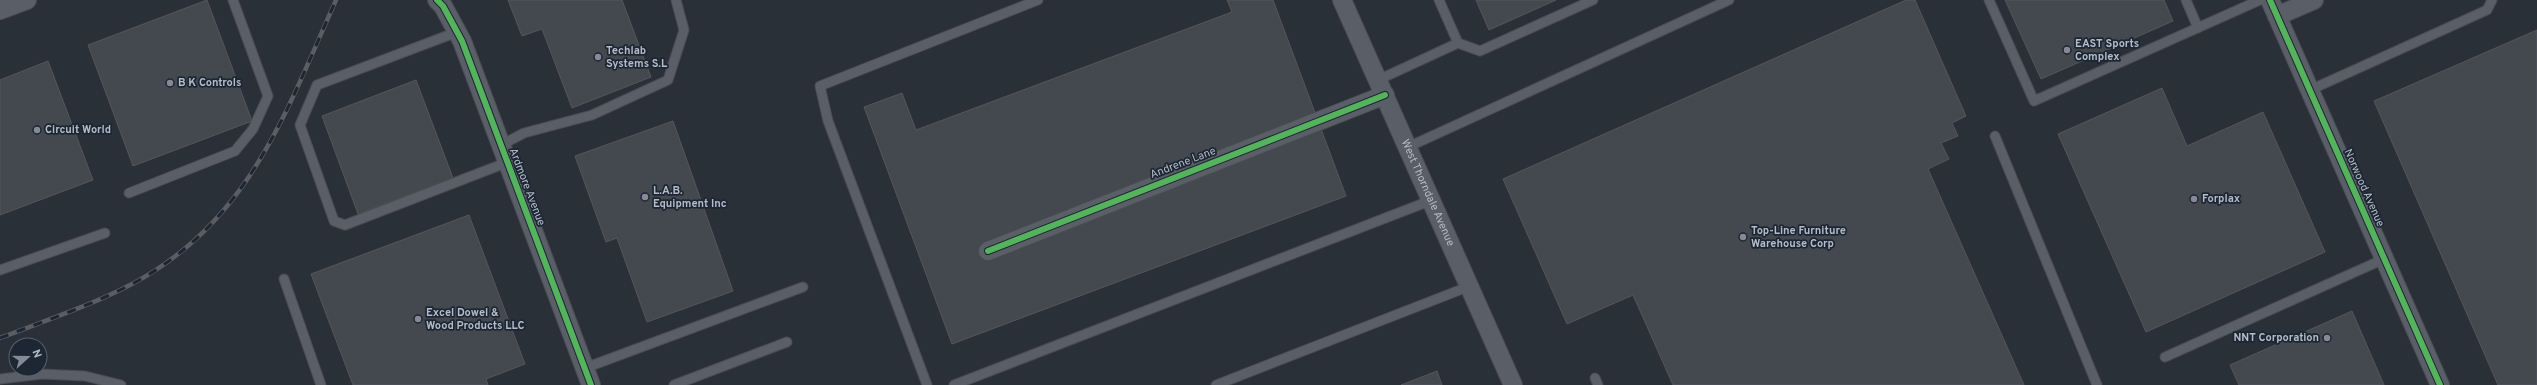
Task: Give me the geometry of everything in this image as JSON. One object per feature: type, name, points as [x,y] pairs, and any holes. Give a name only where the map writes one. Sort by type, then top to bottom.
[{"type":"street","points":[[0,10],[25,0]]},
{"type":"street","name":"Ardmore Avenue","points":[[437,0],[443,6],[457,32],[508,162],[591,385]]},
{"type":"street","name":"West Thorndale Avenue","points":[[1342,0],[1382,87],[1513,385]]},
{"type":"street","points":[[2274,8],[2314,0]]},
{"type":"street","name":"Norwood Avenue","points":[[2274,8],[2440,385]]},
{"type":"street","name":"Andrene Lane","points":[[988,251],[1382,87]]},
{"type":"lane","points":[[129,193],[235,151],[252,129],[268,96],[233,0]]},
{"type":"lane","points":[[501,146],[524,133],[592,115],[668,80],[684,30],[676,0]]},
{"type":"lane","points":[[927,385],[828,120],[820,86],[1038,0]]},
{"type":"lane","points":[[1439,0],[1458,43],[1480,51],[1593,0]]},
{"type":"lane","points":[[1408,147],[1729,0]]},
{"type":"lane","points":[[1989,0],[2034,101],[2260,0]]},
{"type":"lane","points":[[2186,0],[2198,28]]},
{"type":"lane","points":[[2310,90],[2487,10],[2492,0]]},
{"type":"lane","points":[[457,32],[317,85],[300,125],[334,221],[345,225],[508,162]]},
{"type":"lane","points":[[1382,87],[1458,43]]},
{"type":"lane","points":[[1995,136],[2097,385]]},
{"type":"lane","points":[[954,385],[1432,200]]},
{"type":"lane","points":[[0,270],[105,233]]},
{"type":"lane","points":[[2165,357],[2384,259]]},
{"type":"lane","points":[[284,279],[321,385]]},
{"type":"lane","points":[[1216,385],[1470,286]]},
{"type":"lane","points":[[585,368],[803,287]]},
{"type":"lane","points":[[674,385],[787,342]]},
{"type":"lane","points":[[0,379],[42,374],[85,376],[121,385]]},
{"type":"building","name":"B K Controls","points":[[207,0],[252,121],[133,166],[88,45]]},
{"type":"building","name":"Techlab Systems S.L","points":[[508,0],[622,0],[651,77],[572,108],[542,29],[522,36]]},
{"type":"building","points":[[1227,0],[1273,0],[1346,196],[952,344],[864,107],[902,93],[916,130],[1232,12]]},
{"type":"building","points":[[1476,0],[1556,0],[1489,30]]},
{"type":"building","name":"Top-Line Furniture Warehouse Corp","points":[[1906,0],[1915,0],[1966,116],[1952,123],[1958,136],[1941,143],[1949,159],[1928,169],[2024,385],[1673,385],[1633,295],[1567,324],[1503,179]]},
{"type":"building","name":"EAST Sports Complex","points":[[2005,0],[2164,0],[2173,21],[2041,79]]},
{"type":"building","points":[[2537,30],[2537,385],[2498,385],[2374,101]]},
{"type":"building","name":"Circuit World","points":[[48,61],[93,180],[0,215],[0,80]]},
{"type":"building","points":[[416,80],[453,178],[358,214],[322,116]]},
{"type":"building","name":"Forplax","points":[[2162,88],[2187,146],[2263,112],[2325,252],[2146,332],[2058,134]]},
{"type":"building","name":"L.A.B. Equipment Inc","points":[[673,121],[733,291],[647,322],[617,238],[606,242],[575,156]]},
{"type":"building","name":"Excel Dowel & Wood Products LLC","points":[[469,215],[525,364],[486,379],[488,385],[353,385],[311,274]]},
{"type":"building","name":"NNT Corporation","points":[[2352,311],[2384,385],[2239,385],[2230,365]]},
{"type":"building","points":[[1437,371],[1442,385],[1401,385]]},
{"type":"railway","points":[[0,338],[83,306],[132,284],[172,259],[206,229],[235,196],[259,161],[280,123],[336,0]]},
{"type":"cycle path","points":[[437,0],[443,6],[462,41],[591,385]]},
{"type":"cycle path","points":[[2270,0],[2440,385]]},
{"type":"cycle path","points":[[988,251],[1385,95]]},
{"type":"place","name":"EAST Sports Complex","points":[[2067,50]]},
{"type":"place","name":"Techlab Systems S.L","points":[[598,57]]},
{"type":"place","name":"B K Controls","points":[[170,83]]},
{"type":"place","name":"Circuit World","points":[[37,130]]},
{"type":"place","name":"L.A.B. Equipment Inc","points":[[645,197]]},
{"type":"place","name":"Forplax","points":[[2194,199]]},
{"type":"place","name":"Top-Line Furniture Warehouse Corp","points":[[1743,237]]},
{"type":"place","name":"Excel Dowel & Wood Products LLC","points":[[418,319]]},
{"type":"place","name":"NNT Corporation","points":[[2327,338]]}]
